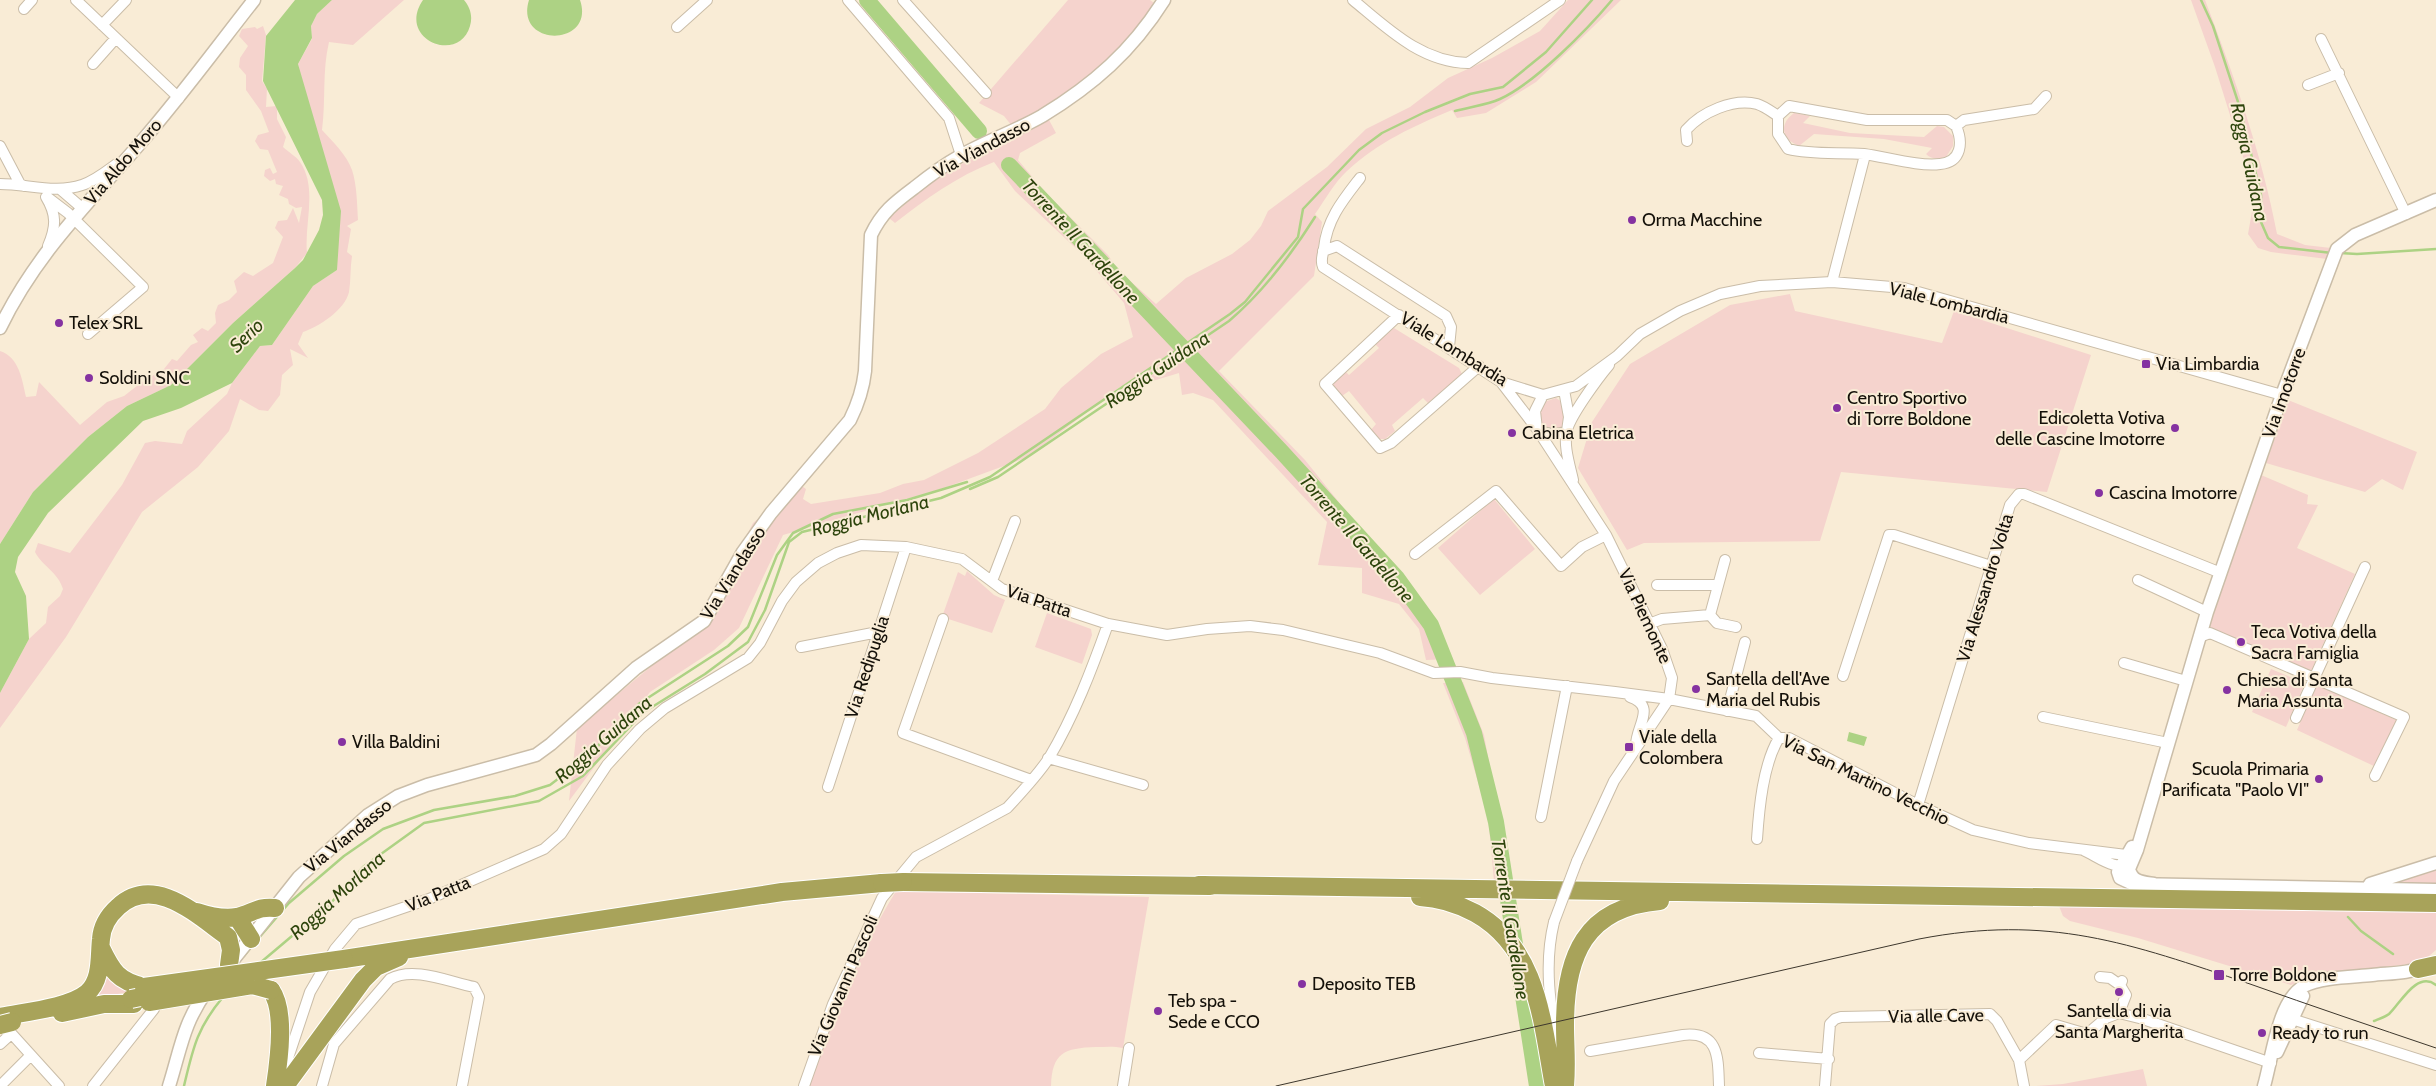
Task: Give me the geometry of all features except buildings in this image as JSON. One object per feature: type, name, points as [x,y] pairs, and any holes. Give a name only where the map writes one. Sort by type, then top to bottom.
[{"type":"highway","points":[[5,1023],[288,968],[344,959],[782,892],[891,884],[1284,886],[2436,904]]},
{"type":"highway","points":[[1199,885],[1428,898],[1468,909],[1501,932],[1522,959],[1536,994],[1554,1086]]},
{"type":"highway","points":[[5,1023],[74,1001],[87,993],[98,975],[100,948],[105,924],[111,913],[121,904],[136,896],[153,893],[167,897],[185,907],[228,937],[251,939]]},
{"type":"highway","points":[[1564,1086],[1568,1057],[1565,1024],[1566,996],[1570,973],[1575,955],[1584,939],[1597,924],[1623,907],[1641,902],[1719,901],[1748,893]]},
{"type":"highway","points":[[185,907],[205,914],[238,917],[262,907],[275,908]]},
{"type":"highway","points":[[238,917],[251,939]]},
{"type":"highway","points":[[228,937],[231,950],[229,965]]},
{"type":"highway","points":[[285,1086],[363,980],[376,967],[396,958],[440,944]]},
{"type":"highway","points":[[100,948],[110,968],[126,983],[136,997]]},
{"type":"highway","points":[[2418,969],[2436,965]]},
{"type":"highway","points":[[136,997],[252,985],[271,990],[277,998],[280,1016],[277,1086]]},
{"type":"street","points":[[24,9],[32,0]]},
{"type":"street","points":[[76,0],[179,98]]},
{"type":"street","points":[[102,25],[126,0]]},
{"type":"street","name":"Via Aldo Moro","points":[[2,322],[46,252],[82,208],[179,98],[254,0]]},
{"type":"street","points":[[677,27],[707,0]]},
{"type":"street","points":[[848,0],[949,118],[961,155]]},
{"type":"street","points":[[903,0],[986,93]]},
{"type":"street","name":"Via Viandasso","points":[[169,1086],[183,1034],[194,1008],[309,866],[368,815],[398,796],[427,785],[536,755],[551,744],[636,668],[704,621],[743,552],[771,513],[850,420],[856,408],[863,389],[865,371],[871,235],[880,217],[935,171],[961,155],[1040,117],[1076,94],[1110,66],[1139,38],[1164,0]]},
{"type":"street","points":[[1353,0],[1413,47],[1452,63],[1468,63],[1560,0]]},
{"type":"street","points":[[93,64],[116,38]]},
{"type":"street","points":[[2321,39],[2406,214]]},
{"type":"street","points":[[2308,85],[2339,73]]},
{"type":"street","points":[[1956,126],[1964,120],[2034,109],[2046,96]]},
{"type":"street","points":[[1687,141],[1686,130],[1694,121],[1732,104],[1757,104],[1778,116]]},
{"type":"street","points":[[1789,106],[1867,120],[1947,120],[1956,126],[1961,139],[1961,147],[1953,159],[1941,164],[1865,154],[1801,152],[1788,149],[1778,134],[1778,116],[1789,106]]},
{"type":"street","points":[[0,146],[20,184],[57,203],[143,287],[88,334]]},
{"type":"street","points":[[1832,282],[1865,154]]},
{"type":"street","points":[[0,184],[20,184],[60,189],[81,186],[94,180],[129,155]]},
{"type":"street","name":"Viale Lombardia","points":[[1360,178],[1339,204],[1328,224],[1321,262],[1327,271],[1479,366],[1501,382],[1543,395],[1576,386],[1617,356],[1640,334],[1680,311],[1720,294],[1760,286],[1832,282],[1904,288],[2282,395]]},
{"type":"street","points":[[60,189],[82,208]]},
{"type":"street","points":[[46,197],[56,216],[55,229],[46,252]]},
{"type":"street","name":"Via Imotorre","points":[[2129,858],[2141,835],[2207,612],[2282,395],[2336,249],[2355,235],[2436,200]]},
{"type":"street","points":[[1323,251],[1337,246],[1446,316],[1452,327],[1449,347]]},
{"type":"street","points":[[1399,315],[1325,384],[1380,448],[1392,443],[1479,366]]},
{"type":"street","name":"Via Piemonte","points":[[1567,431],[1588,393],[1617,356]]},
{"type":"street","name":"Via Piemonte","points":[[1501,382],[1537,430],[1606,535],[1670,667],[1672,688],[1669,699]]},
{"type":"street","name":"Via Piemonte","points":[[1564,390],[1569,416],[1567,454],[1574,486]]},
{"type":"street","points":[[1543,395],[1535,411],[1537,430],[1553,435],[1567,431]]},
{"type":"street","points":[[1415,554],[1496,491],[1561,566],[1582,547],[1606,535]]},
{"type":"street","name":"Via Alessandro Volta","points":[[1918,806],[2010,506],[2019,494],[2024,494],[2221,573]]},
{"type":"street","points":[[992,581],[1015,521]]},
{"type":"street","points":[[1843,676],[1886,539],[1889,535],[1991,566]]},
{"type":"street","name":"Via Patta","points":[[277,1086],[310,992],[335,949],[356,924],[430,899],[544,849],[561,834],[608,764],[640,729],[665,708],[748,658],[760,643],[785,596],[805,573],[818,563],[860,544],[906,547],[962,559],[1002,589],[1108,624]]},
{"type":"street","name":"Via Redipuglia","points":[[828,787],[906,547]]},
{"type":"street","points":[[1710,615],[1725,560]]},
{"type":"street","points":[[2296,718],[2365,567]]},
{"type":"street","points":[[2138,580],[2207,612]]},
{"type":"street","points":[[1658,585],[1718,585]]},
{"type":"street","points":[[1649,624],[1662,619],[1710,615],[1717,622],[1736,627]]},
{"type":"street","points":[[943,618],[903,733],[1031,780]]},
{"type":"street","name":"Via San Martino Vecchio","points":[[1108,624],[1167,634],[1250,626],[1283,630],[1380,653],[1434,673],[1460,672],[1669,699],[1756,716],[1779,738],[1789,738],[1954,823],[1990,835],[2029,843],[2129,858]]},
{"type":"street","name":"Via Giovanni Pascoli","points":[[804,1086],[833,1004],[876,906],[891,884],[916,857],[1007,808],[1031,780],[1048,758],[1090,674],[1108,624]]},
{"type":"street","points":[[800,647],[878,632]]},
{"type":"street","points":[[2199,637],[2210,633],[2404,717],[2375,776]]},
{"type":"street","points":[[1728,711],[1746,642]]},
{"type":"street","points":[[2124,663],[2186,681]]},
{"type":"street","points":[[1541,817],[1567,686]]},
{"type":"street","points":[[1615,692],[1634,698],[1645,708],[1645,717],[1638,730],[1636,746]]},
{"type":"street","points":[[1564,1086],[1548,983],[1548,952],[1554,922],[1577,861],[1614,781],[1669,699]]},
{"type":"street","points":[[2043,716],[2168,743]]},
{"type":"street","points":[[1757,839],[1758,818],[1770,759],[1779,738]]},
{"type":"street","points":[[1048,758],[1143,785]]},
{"type":"street","name":"Via San Martino Vecchio","points":[[2083,850],[2120,867]]},
{"type":"street","points":[[2129,858],[2120,867],[2118,872],[2120,878],[2126,883],[2436,890]]},
{"type":"street","points":[[2129,858],[2131,876],[2136,880],[2154,884]]},
{"type":"street","points":[[2343,888],[2378,883],[2436,863]]},
{"type":"street","points":[[2264,1086],[2271,1063],[2276,1035],[2289,1002],[2299,990],[2314,983],[2418,969],[2436,958]]},
{"type":"street","points":[[322,1086],[334,1044],[390,979],[398,974],[411,973],[474,987],[480,997],[462,1086]]},
{"type":"street","points":[[2100,977],[2110,978],[2121,983],[2126,995],[2119,1013]]},
{"type":"street","points":[[2271,1063],[2293,1021],[2302,997],[2314,983]]},
{"type":"street","points":[[93,1086],[154,1009]]},
{"type":"street","points":[[2024,1086],[2019,1060],[2056,1025],[2087,1034],[2106,1018],[2119,1013],[2143,1019],[2271,1063]]},
{"type":"street","name":"Via alle Cave","points":[[1829,1059],[1830,1024],[1834,1019],[1990,1014],[1997,1021],[2019,1060]]},
{"type":"street","points":[[2293,1021],[2436,1065]]},
{"type":"street","points":[[0,1044],[5,1023]]},
{"type":"street","points":[[5,1023],[30,1056],[59,1086]]},
{"type":"street","points":[[1590,1051],[1683,1035],[1696,1034],[1704,1036],[1711,1041],[1715,1050],[1719,1086]]},
{"type":"street","points":[[1123,1086],[1129,1048]]},
{"type":"street","points":[[1759,1053],[1829,1059],[1825,1086]]},
{"type":"street","points":[[0,1086],[30,1056]]},
{"type":"shaded area","points":[[332,0],[404,0],[353,45],[329,42],[322,130],[339,148],[350,164],[357,195],[358,220],[347,226],[351,229],[347,252],[352,256],[350,288],[346,299],[330,317],[303,332],[298,344],[308,358],[290,349],[293,365],[282,375],[280,395],[268,411],[259,410],[240,399],[229,431],[198,467],[142,512],[66,637],[0,728],[0,693],[29,639],[46,623],[48,607],[60,596],[63,589],[58,578],[35,552],[38,543],[70,553],[122,485],[145,443],[155,441],[182,444],[187,431],[227,394],[232,383],[260,346],[272,345],[313,286],[337,270],[298,64],[312,39],[311,26],[317,14]]},
{"type":"shaded area","points":[[1068,0],[1150,0],[1158,6],[1145,25],[1083,86],[1012,126],[1004,116],[979,103]]},
{"type":"shaded area","points":[[1568,0],[1621,0],[1536,82],[1486,113],[1457,118],[1452,110],[1424,122],[1371,151],[1347,171],[1315,214],[1322,222],[1314,276],[1219,371],[1305,460],[1427,612],[1450,659],[1426,660],[1419,629],[1399,604],[1362,593],[1362,568],[1318,565],[1327,522],[1213,400],[1193,393],[1182,395],[1179,373],[1146,383],[1120,387],[1028,457],[944,488],[783,535],[739,628],[714,650],[650,692],[569,801],[577,728],[666,654],[710,607],[753,523],[799,484],[806,489],[803,499],[811,504],[880,493],[903,484],[924,480],[978,453],[1045,409],[1061,388],[1101,354],[1133,337],[1124,303],[1084,256],[1015,191],[994,162],[955,181],[895,223],[889,218],[940,175],[1049,120],[1056,133],[1020,153],[1018,160],[1047,194],[1108,255],[1118,270],[1156,304],[1186,278],[1232,254],[1250,240],[1261,226],[1268,211],[1327,167],[1366,129],[1410,107],[1448,78],[1492,58],[1540,31]]},
{"type":"shaded area","points":[[2191,0],[2205,0],[2237,86],[2264,174],[2277,234],[2305,245],[2331,248],[2327,259],[2271,252],[2258,248],[2248,234],[2255,195],[2215,67]]},
{"type":"shaded area","points":[[263,26],[266,35],[262,81],[267,89],[266,107],[277,106],[277,119],[286,137],[283,147],[300,162],[308,183],[307,253],[295,268],[233,323],[171,385],[127,406],[88,437],[33,492],[0,544],[0,351],[12,358],[16,363],[26,397],[36,396],[39,382],[80,425],[107,402],[124,396],[142,382],[164,369],[172,359],[177,361],[191,345],[198,342],[193,335],[202,328],[208,331],[216,323],[215,313],[218,305],[229,300],[237,292],[234,281],[244,272],[253,276],[273,263],[283,237],[275,228],[278,221],[287,220],[293,208],[299,223],[302,207],[296,208],[289,204],[288,199],[279,195],[283,186],[276,184],[275,179],[270,181],[264,176],[265,170],[270,168],[273,174],[277,172],[268,150],[260,149],[255,141],[258,135],[269,132],[261,111],[246,90],[246,75],[239,67],[240,58],[248,46],[239,36],[242,29],[255,27],[257,29]]},
{"type":"shaded area","points":[[1794,113],[1810,116],[1803,123],[1850,133],[1924,137],[1937,126],[1944,127],[1953,136],[1953,146],[1946,157],[1938,159],[1926,154],[1932,148],[1884,139],[1814,134],[1799,146],[1789,139],[1784,131],[1786,122]]},
{"type":"shaded area","name":"Centro Sportivo di Torre Boldone","points":[[1790,294],[1795,311],[1942,343],[1954,311],[2091,355],[2047,492],[1841,472],[1820,541],[1644,543],[1627,550],[1578,468],[1592,422],[1630,364],[1730,305]]},
{"type":"shaded area","points":[[1394,328],[1459,368],[1462,374],[1428,403],[1423,398],[1392,425],[1395,431],[1385,439],[1380,439],[1371,430],[1376,424],[1349,391],[1342,396],[1331,383],[1344,370],[1349,375],[1379,348],[1375,344]]},
{"type":"shaded area","points":[[1556,398],[1562,402],[1564,428],[1546,429],[1541,425],[1539,414],[1544,402]]},
{"type":"shaded area","points":[[2288,400],[2417,452],[2403,490],[2382,479],[2365,492],[2266,463]]},
{"type":"shaded area","points":[[2261,475],[2308,495],[2307,504],[2318,505],[2297,548],[2355,574],[2311,671],[2207,627]]},
{"type":"shaded area","points":[[1494,499],[1535,549],[1480,595],[1438,548]]},
{"type":"shaded area","points":[[967,571],[994,595],[1005,600],[992,633],[942,617],[958,572],[965,576]]},
{"type":"shaded area","points":[[1047,613],[1091,629],[1092,635],[1082,664],[1035,647]]},
{"type":"shaded area","points":[[2271,669],[2305,683],[2286,727],[2252,712]]},
{"type":"shaded area","points":[[1463,682],[1484,735],[1511,881],[1494,881],[1488,816],[1465,738],[1443,683]]},
{"type":"shaded area","points":[[2317,684],[2398,721],[2376,767],[2297,730]]},
{"type":"shaded area","points":[[2436,868],[2436,885],[2391,884]]},
{"type":"shaded area","points":[[896,891],[1149,897],[1123,1048],[1085,1048],[1062,1054],[1054,1066],[1051,1086],[809,1086],[835,1010],[870,937]]},
{"type":"shaded area","points":[[2059,906],[2436,912],[2436,950],[2429,956],[2411,964],[2319,974],[2291,985],[2138,938],[2070,921],[2063,916]]},
{"type":"shaded area","points":[[103,964],[140,990],[84,1000]]},
{"type":"shaded area","points":[[1534,1034],[1543,1086],[1530,1086],[1524,1037]]},
{"type":"shaded area","points":[[2143,1069],[2147,1086],[2036,1086],[2063,1084]]},
{"type":"water","name":"Serio","points":[[295,0],[332,0],[317,14],[311,26],[312,38],[298,64],[341,211],[337,270],[313,286],[272,345],[260,346],[232,383],[181,408],[143,421],[48,513],[18,557],[15,572],[26,596],[29,639],[0,693],[0,544],[33,492],[88,437],[127,406],[171,385],[233,323],[303,260],[319,230],[323,215],[322,200],[263,81],[266,36]]},
{"type":"water","points":[[423,0],[464,0],[468,6],[471,19],[464,38],[454,44],[443,45],[432,42],[423,36],[417,26],[417,14]]},
{"type":"water","points":[[529,0],[580,0],[582,15],[577,27],[567,33],[555,36],[543,33],[533,27],[528,16]]},
{"type":"water","points":[[1849,732],[1867,737],[1864,746],[1847,741]]},
{"type":"waterway","name":"Torrente Il Gardellone","points":[[867,0],[979,131]]},
{"type":"waterway","name":"Roggia Morlana","points":[[260,963],[330,904],[363,867],[424,823],[539,801],[583,776],[644,712],[705,674],[748,642],[765,610],[789,542],[802,532],[941,498],[990,477],[1230,314],[1245,302],[1298,237],[1303,209],[1359,150],[1382,133],[1425,112],[1470,94],[1503,87],[1546,52],[1592,0]]},
{"type":"waterway","name":"Roggia Guidana","points":[[1455,111],[1500,99],[1529,81],[1560,55],[1612,0]]},
{"type":"waterway","name":"Roggia Guidana","points":[[2201,0],[2213,26],[2240,108],[2261,195],[2261,222],[2268,238],[2279,247],[2332,253]]},
{"type":"waterway","name":"Torrente Il Gardellone","points":[[1009,165],[1281,451],[1397,578],[1431,625],[1474,733],[1496,822],[1537,1086]]},
{"type":"waterway","name":"Roggia Guidana","points":[[970,489],[998,477],[1229,321],[1276,272],[1315,217]]},
{"type":"waterway","name":"Roggia Guidana","points":[[2340,253],[2357,254],[2436,249]]},
{"type":"waterway","name":"Roggia Guidana","points":[[257,940],[289,903],[344,856],[383,829],[434,810],[515,796],[550,785],[588,756],[640,703],[728,646],[748,627],[777,555],[793,533],[833,514],[907,500],[967,482]]},
{"type":"waterway","points":[[2348,917],[2361,931],[2393,954]]},
{"type":"waterway","name":"Roggia Guidana","points":[[244,956],[252,946]]},
{"type":"waterway","points":[[2374,1021],[2389,1014],[2416,985],[2422,982],[2436,985]]},
{"type":"waterway","name":"Roggia Morlana","points":[[184,1086],[197,1039],[207,1019],[223,997]]},
{"type":"tram line","points":[[1276,1086],[1919,939],[1966,932],[2009,930],[2049,931],[2088,937],[2166,956],[2436,1048]]},
{"type":"place","name":"Orma Macchine","points":[[1632,220]]},
{"type":"place","name":"Telex SRL","points":[[59,323]]},
{"type":"place","name":"Via Limbardia","points":[[2146,364]]},
{"type":"place","name":"Soldini SNC","points":[[89,378]]},
{"type":"place","name":"Centro Sportivo di Torre Boldone","points":[[1837,408]]},
{"type":"place","name":"Edicoletta Votiva delle Cascine Imotorre","points":[[2175,428]]},
{"type":"place","name":"Cabina Eletrica","points":[[1512,433]]},
{"type":"place","name":"Cascina Imotorre","points":[[2099,493]]},
{"type":"place","name":"Teca Votiva della Sacra Famiglia","points":[[2241,642]]},
{"type":"place","name":"Santella dell'Ave Maria del Rubis","points":[[1696,689]]},
{"type":"place","name":"Chiesa di Santa Maria Assunta","points":[[2227,690]]},
{"type":"place","name":"Villa Baldini","points":[[342,742]]},
{"type":"place","name":"Viale della Colombera","points":[[1629,747]]},
{"type":"place","name":"Scuola Primaria Parificata \"Paolo VI\"","points":[[2319,779]]},
{"type":"place","name":"Torre Boldone","points":[[2219,975]]},
{"type":"place","name":"Deposito TEB","points":[[1302,984]]},
{"type":"place","name":"Santella di via Santa Margherita","points":[[2119,992]]},
{"type":"place","name":"Teb spa - Sede e CCO","points":[[1158,1011]]},
{"type":"place","name":"Ready to run","points":[[2262,1033]]}]
